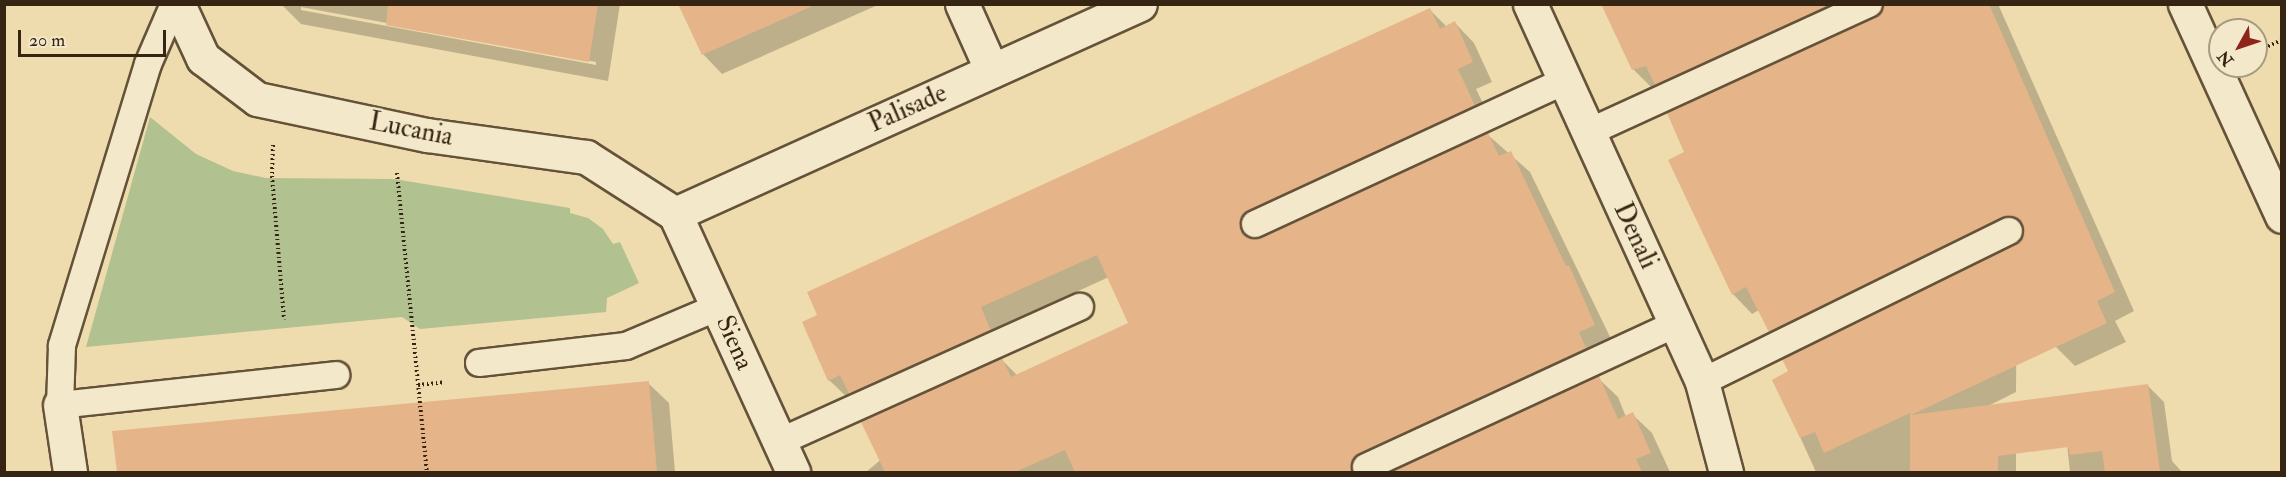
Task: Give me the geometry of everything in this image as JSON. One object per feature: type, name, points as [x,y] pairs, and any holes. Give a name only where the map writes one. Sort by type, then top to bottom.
[{"type":"street","name":"Lucania","points":[[176,4],[203,58],[257,99],[393,127],[586,157],[675,214]]},
{"type":"street","points":[[963,4],[992,71]]},
{"type":"street","name":"Palisade","points":[[675,214],[1140,4]]},
{"type":"street","name":"Denali","points":[[1530,4],[1563,81],[1702,382],[1726,472]]},
{"type":"street","points":[[2185,4],[2282,216]]},
{"type":"street","name":"Siena","points":[[675,214],[793,472]]},
{"type":"street","points":[[60,405],[70,472]]},
{"type":"lane","points":[[176,4],[148,64],[62,346],[60,405],[336,375]]},
{"type":"lane","points":[[1587,132],[1869,4]]},
{"type":"lane","points":[[1255,224],[1563,81]]},
{"type":"lane","points":[[1702,382],[2009,231]]},
{"type":"lane","points":[[779,442],[1080,306]]},
{"type":"lane","points":[[480,363],[626,346],[718,307]]},
{"type":"lane","points":[[1366,466],[1675,324]]},
{"type":"path","points":[[2268,46],[2282,40]]},
{"type":"path","points":[[275,103],[272,176],[284,320]]},
{"type":"path","points":[[393,127],[428,472]]},
{"type":"green space","points":[[150,117],[196,154],[233,171],[266,178],[394,179],[570,208],[570,213],[588,218],[603,229],[613,244],[620,242],[639,283],[607,298],[606,312],[420,329],[402,317],[86,347]]},
{"type":"building","points":[[388,4],[598,4],[589,62],[386,25]]},
{"type":"building","points":[[678,4],[817,4],[702,55]]},
{"type":"building","points":[[1601,4],[1832,4],[1655,85],[1646,66],[1632,70]]},
{"type":"building","points":[[1884,4],[1989,4],[2115,292],[2097,301],[2107,323],[1911,415],[2148,384],[2160,472],[2105,472],[2102,451],[2070,455],[2068,447],[1998,456],[1998,472],[1910,472],[1910,413],[1824,453],[1815,432],[1800,438],[1772,380],[1788,371],[1782,359],[2016,244],[2022,239],[2023,225],[2017,218],[2002,218],[1769,332],[1746,287],[1732,295],[1668,160],[1684,152],[1667,113],[1875,18]]},
{"type":"building","points":[[1430,8],[1440,29],[1455,21],[1473,62],[1458,69],[1475,106],[1249,210],[1240,222],[1242,231],[1253,239],[1261,238],[1488,133],[1499,156],[1511,151],[1566,266],[1569,265],[1595,325],[1579,332],[1586,348],[1360,453],[1353,459],[1352,472],[1075,472],[1065,450],[1015,472],[885,472],[861,422],[1002,358],[1011,377],[1128,323],[1097,255],[981,307],[991,331],[849,394],[840,375],[828,381],[802,322],[817,315],[807,292]]},
{"type":"building","points":[[1599,376],[1618,419],[1633,412],[1651,453],[1636,459],[1642,472],[1390,472]]},
{"type":"building","points":[[649,381],[657,472],[117,472],[112,431]]}]
